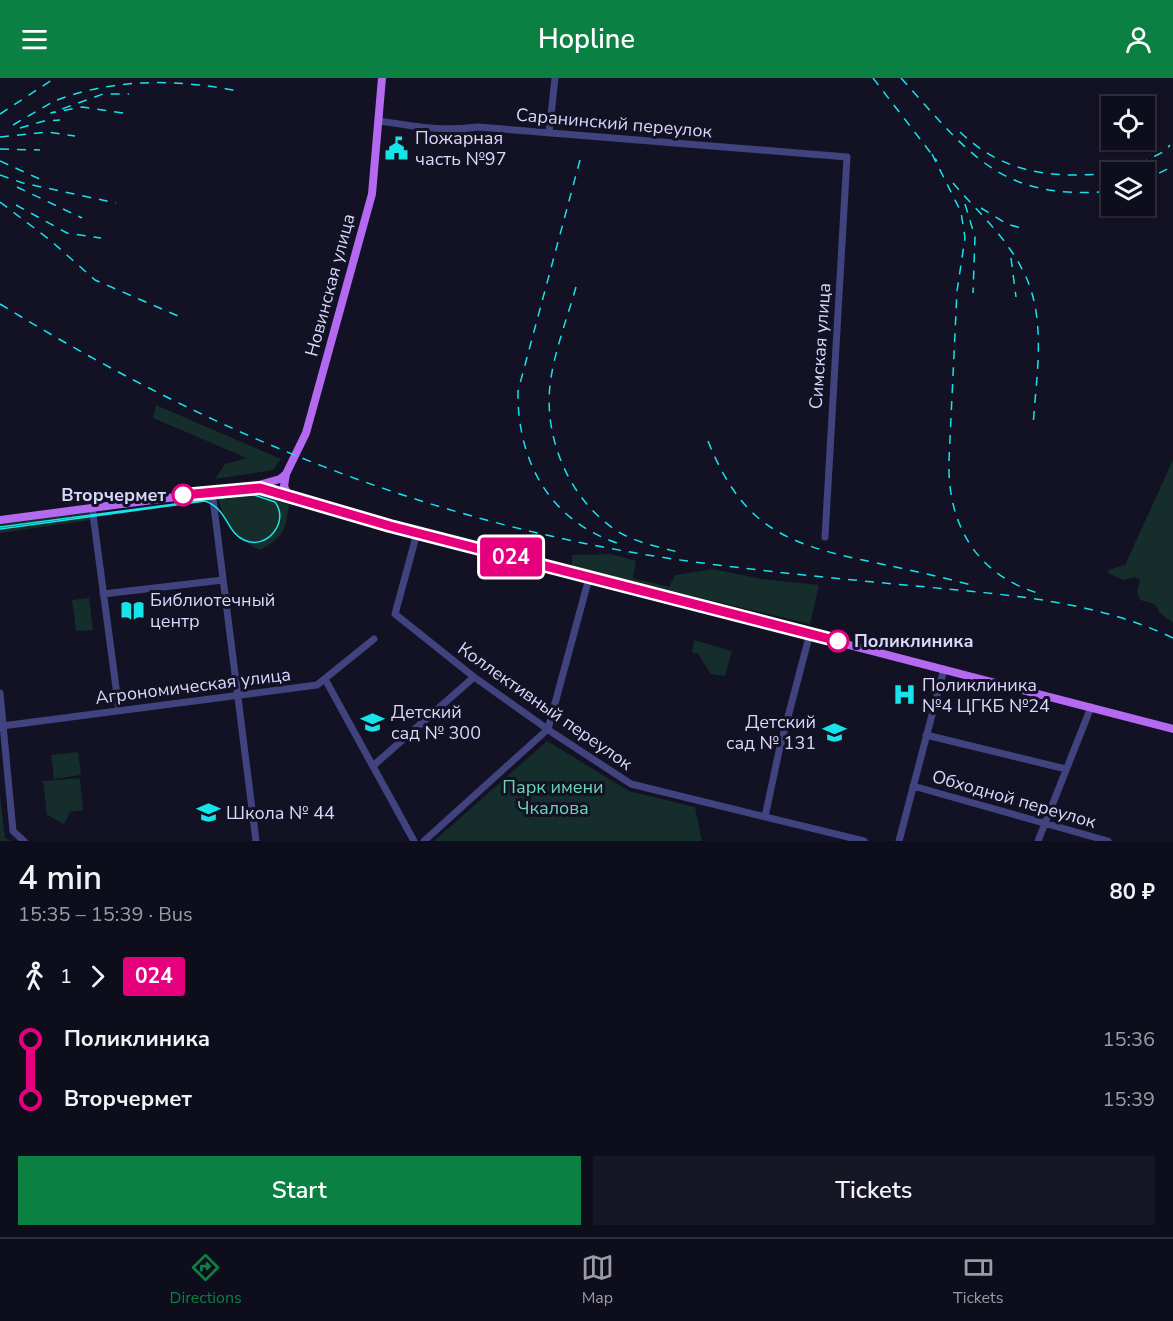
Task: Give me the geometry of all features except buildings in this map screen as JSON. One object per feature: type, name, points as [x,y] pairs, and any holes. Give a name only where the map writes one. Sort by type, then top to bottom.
[{"type":"main road","name":"Новинская улица","points":[[286,474],[306,433],[372,194],[382,78]]},
{"type":"main road","points":[[0,520],[252,487],[268,484],[286,474]]},
{"type":"main road","points":[[286,474],[284,486],[289,498]]},
{"type":"main road","points":[[252,487],[417,533],[810,633],[1173,729]]},
{"type":"street","points":[[549,133],[555,78]]},
{"type":"street","name":"Саранинский переулок","points":[[379,121],[457,130],[478,127],[847,157]]},
{"type":"street","name":"Симская улица","points":[[825,537],[847,157]]},
{"type":"street","points":[[212,491],[256,841]]},
{"type":"street","points":[[92,507],[119,710]]},
{"type":"street","name":"Коллективный переулок","points":[[417,533],[395,614],[474,677],[548,729],[631,784],[864,841]]},
{"type":"street","points":[[424,841],[548,729],[589,578]]},
{"type":"street","points":[[103,594],[223,580]]},
{"type":"street","points":[[765,817],[779,751],[810,633]]},
{"type":"street","name":"Агрономическая улица","points":[[2,726],[317,685],[374,639]]},
{"type":"street","points":[[899,841],[944,669]]},
{"type":"street","points":[[373,766],[474,677]]},
{"type":"street","points":[[325,679],[414,841]]},
{"type":"street","points":[[0,693],[13,831],[16,837],[24,841]]},
{"type":"street","points":[[1038,841],[1091,707]]},
{"type":"street","points":[[926,735],[1066,769]]},
{"type":"street","name":"Обходной переулок","points":[[913,786],[1044,825],[1108,841]]},
{"type":"green space","points":[[156,405],[281,459],[273,470],[215,479],[225,464],[247,458],[153,418]]},
{"type":"green space","points":[[1173,460],[1173,623],[1160,613],[1155,604],[1140,600],[1137,592],[1140,580],[1134,577],[1123,580],[1108,573],[1108,570],[1125,565]]},
{"type":"green space","points":[[257,492],[289,505],[282,532],[274,541],[260,550],[243,540],[227,524],[218,497],[219,495]]},
{"type":"green space","points":[[87,510],[91,520],[0,533],[0,523]]},
{"type":"green space","points":[[611,554],[636,561],[633,578],[669,587],[675,575],[713,569],[762,579],[819,585],[810,624],[572,567],[572,555]]},
{"type":"green space","points":[[89,598],[93,630],[76,631],[72,600]]},
{"type":"green space","points":[[694,640],[732,651],[725,676],[711,674],[698,654],[692,652]]},
{"type":"green space","name":"Парк имени Чкалова","points":[[547,741],[629,791],[695,807],[702,841],[434,841]]},
{"type":"green space","points":[[78,752],[81,775],[54,779],[51,755]]},
{"type":"green space","points":[[80,778],[83,810],[70,812],[64,824],[47,815],[43,781]]},
{"type":"green space","points":[[0,795],[5,838],[11,841],[0,841]]},
{"type":"tram line","points":[[0,527],[251,494],[275,502],[280,518],[274,532],[268,538],[253,542],[238,536],[218,509],[205,501],[0,529]]},
{"type":"railway","points":[[0,114],[55,78]]},
{"type":"railway","points":[[873,78],[937,161]]},
{"type":"railway","points":[[901,78],[947,129],[968,150],[990,167],[1014,180],[1041,189],[1101,191]]},
{"type":"railway","points":[[57,100],[124,84],[192,84],[238,91]]},
{"type":"railway","points":[[123,113],[82,107],[51,113],[103,94],[129,94]]},
{"type":"railway","points":[[13,125],[56,100]]},
{"type":"railway","points":[[20,128],[44,121],[60,120]]},
{"type":"railway","points":[[0,137],[48,132],[75,136]]},
{"type":"railway","points":[[960,132],[991,156],[1025,169],[1061,175],[1100,174]]},
{"type":"railway","points":[[1144,162],[1165,151],[1170,145]]},
{"type":"railway","points":[[0,149],[40,150]]},
{"type":"railway","points":[[932,154],[961,212],[965,238],[957,291],[949,460],[954,506],[960,526],[970,545],[983,561],[999,575],[1041,594]]},
{"type":"railway","points":[[580,160],[518,391],[519,416],[523,441],[531,463],[542,484],[556,503],[593,533],[617,543]]},
{"type":"railway","points":[[0,161],[44,181]]},
{"type":"railway","points":[[1155,175],[1173,166]]},
{"type":"railway","points":[[0,175],[23,183],[116,203]]},
{"type":"railway","points":[[953,183],[1008,246],[1030,287],[1038,326],[1038,367],[1033,427]]},
{"type":"railway","points":[[17,187],[82,218]]},
{"type":"railway","points":[[0,202],[50,240],[95,280],[178,316]]},
{"type":"railway","points":[[965,204],[975,237],[973,293]]},
{"type":"railway","points":[[16,205],[67,233],[101,238]]},
{"type":"railway","points":[[981,208],[1007,224],[1021,228]]},
{"type":"railway","points":[[1011,258],[1016,297]]},
{"type":"railway","points":[[576,287],[550,385],[551,427],[556,447],[574,486],[600,518],[624,535],[678,552]]},
{"type":"railway","points":[[0,304],[80,351],[241,432],[323,466],[407,496],[493,522],[582,543],[673,559],[800,575],[989,593],[1052,602],[1114,616],[1173,638]]},
{"type":"railway","points":[[708,441],[736,494],[753,513],[792,539],[842,555],[971,585]]},
{"type":"bus line","name":"024","points":[[183,495],[260,488],[294,500],[390,526],[838,641]]},
{"type":"place","name":"Пожарная часть №97","points":[[397,148]]},
{"type":"place","name":"Вторчермет","points":[[183,495]]},
{"type":"place","name":"Библиотечный центр","points":[[132,610]]},
{"type":"place","name":"Поликлиника","points":[[838,641]]},
{"type":"place","name":"Поликлиника №4 ЦГКБ №24","points":[[904,695]]},
{"type":"place","name":"Детский сад № 300","points":[[373,722]]},
{"type":"place","name":"Детский сад № 131","points":[[834,732]]},
{"type":"place","name":"Школа № 44","points":[[208,813]]}]
